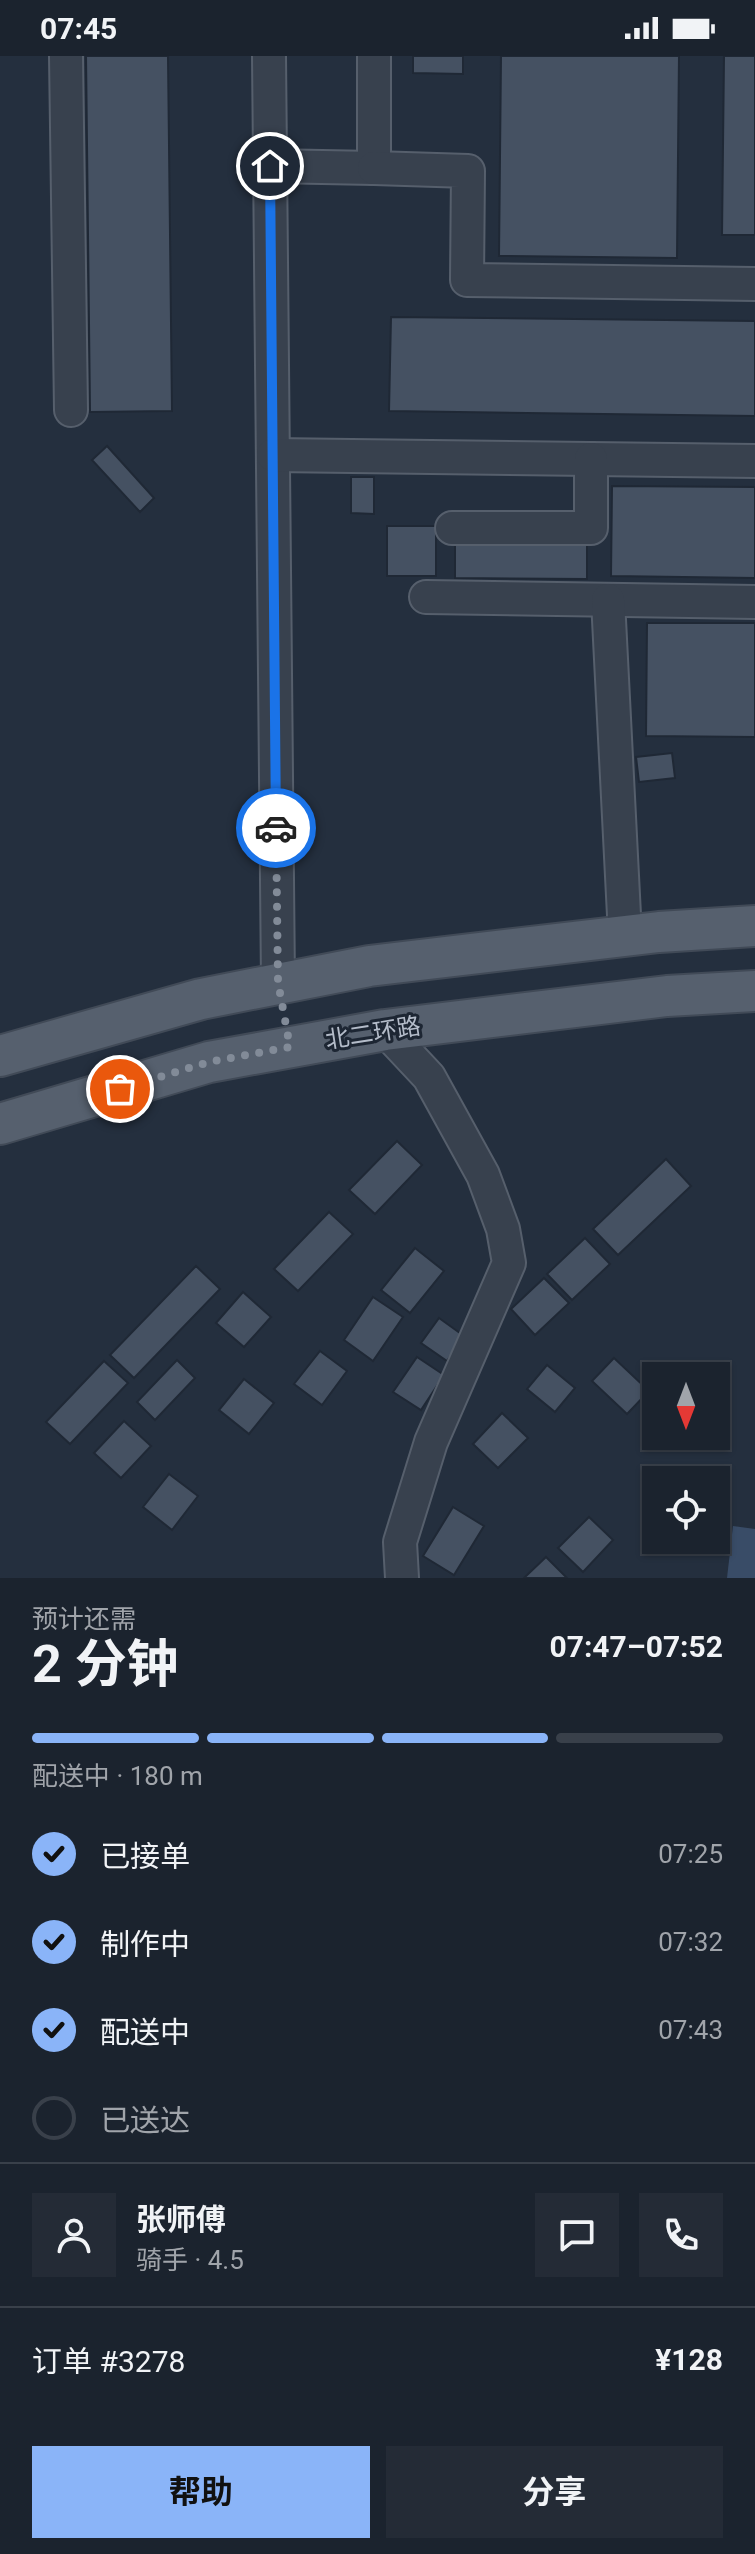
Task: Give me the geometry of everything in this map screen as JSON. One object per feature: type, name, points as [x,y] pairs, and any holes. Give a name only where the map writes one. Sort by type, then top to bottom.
[{"type":"main road","points":[[0,1056],[201,999],[369,966],[625,935],[755,926]]},
{"type":"main road","points":[[278,982],[290,1047]]},
{"type":"main road","name":"北二环路","points":[[0,1124],[209,1062],[385,1030],[667,996],[755,991]]},
{"type":"street","points":[[66,56],[71,410]]},
{"type":"street","points":[[269,56],[278,982]]},
{"type":"street","points":[[374,56],[374,168]]},
{"type":"street","points":[[270,166],[468,171],[467,280],[755,284]]},
{"type":"street","points":[[273,455],[755,461]]},
{"type":"street","points":[[452,528],[591,528],[591,459]]},
{"type":"street","points":[[426,597],[755,602]]},
{"type":"street","points":[[608,600],[625,935]]},
{"type":"street","points":[[385,1030],[429,1077],[483,1175],[503,1229],[509,1263],[431,1442],[400,1542],[402,1578]]},
{"type":"water","points":[[733,1526],[755,1529],[755,1578],[727,1578]]},
{"type":"building","points":[[86,56],[168,56],[172,411],[90,412]]},
{"type":"building","points":[[413,56],[463,56],[463,74],[413,73]]},
{"type":"building","points":[[501,56],[679,56],[677,258],[499,256]]},
{"type":"building","points":[[724,56],[755,56],[755,235],[722,235]]},
{"type":"building","points":[[391,317],[755,321],[755,416],[389,411]]},
{"type":"building","points":[[107,446],[154,498],[140,512],[92,460]]},
{"type":"building","points":[[351,477],[374,477],[374,514],[351,513]]},
{"type":"building","points":[[612,486],[755,487],[755,578],[611,576]]},
{"type":"building","points":[[387,526],[436,526],[436,576],[387,576]]},
{"type":"building","points":[[455,540],[587,541],[587,579],[455,578]]},
{"type":"building","points":[[647,623],[755,623],[755,737],[646,736]]},
{"type":"building","points":[[672,753],[675,778],[639,782],[636,757]]},
{"type":"building","points":[[397,1141],[422,1165],[375,1214],[349,1190]]},
{"type":"building","points":[[666,1159],[691,1186],[618,1255],[593,1229]]},
{"type":"building","points":[[329,1212],[353,1234],[298,1291],[274,1269]]},
{"type":"building","points":[[585,1238],[610,1264],[572,1300],[547,1274]]},
{"type":"building","points":[[415,1248],[444,1271],[410,1313],[381,1290]]},
{"type":"building","points":[[196,1266],[220,1289],[134,1378],[110,1355]]},
{"type":"building","points":[[544,1278],[569,1303],[535,1335],[511,1309]]},
{"type":"building","points":[[243,1292],[271,1317],[244,1347],[216,1323]]},
{"type":"building","points":[[373,1297],[403,1317],[373,1361],[344,1340]]},
{"type":"building","points":[[439,1318],[464,1336],[447,1361],[421,1343]]},
{"type":"building","points":[[320,1351],[347,1371],[322,1405],[294,1384]]},
{"type":"building","points":[[417,1357],[444,1375],[421,1410],[393,1392]]},
{"type":"building","points":[[614,1358],[642,1384],[642,1398],[627,1414],[592,1381]]},
{"type":"building","points":[[177,1360],[195,1378],[155,1420],[137,1402]]},
{"type":"building","points":[[104,1361],[128,1383],[70,1444],[46,1422]]},
{"type":"building","points":[[547,1365],[575,1388],[555,1412],[527,1389]]},
{"type":"building","points":[[244,1379],[274,1403],[249,1434],[219,1410]]},
{"type":"building","points":[[502,1413],[528,1438],[498,1468],[473,1444]]},
{"type":"building","points":[[124,1421],[151,1446],[121,1478],[94,1453]]},
{"type":"building","points":[[169,1474],[198,1496],[172,1530],[143,1507]]},
{"type":"building","points":[[453,1507],[484,1526],[454,1575],[423,1556]]},
{"type":"building","points":[[589,1517],[613,1540],[583,1572],[558,1548]]},
{"type":"building","points":[[546,1557],[567,1578],[524,1578]]},
{"type":"way so far","points":[[120,1089],[209,1062],[290,1047],[278,982],[276,828]]},
{"type":"route","points":[[270,166],[276,828]]}]
